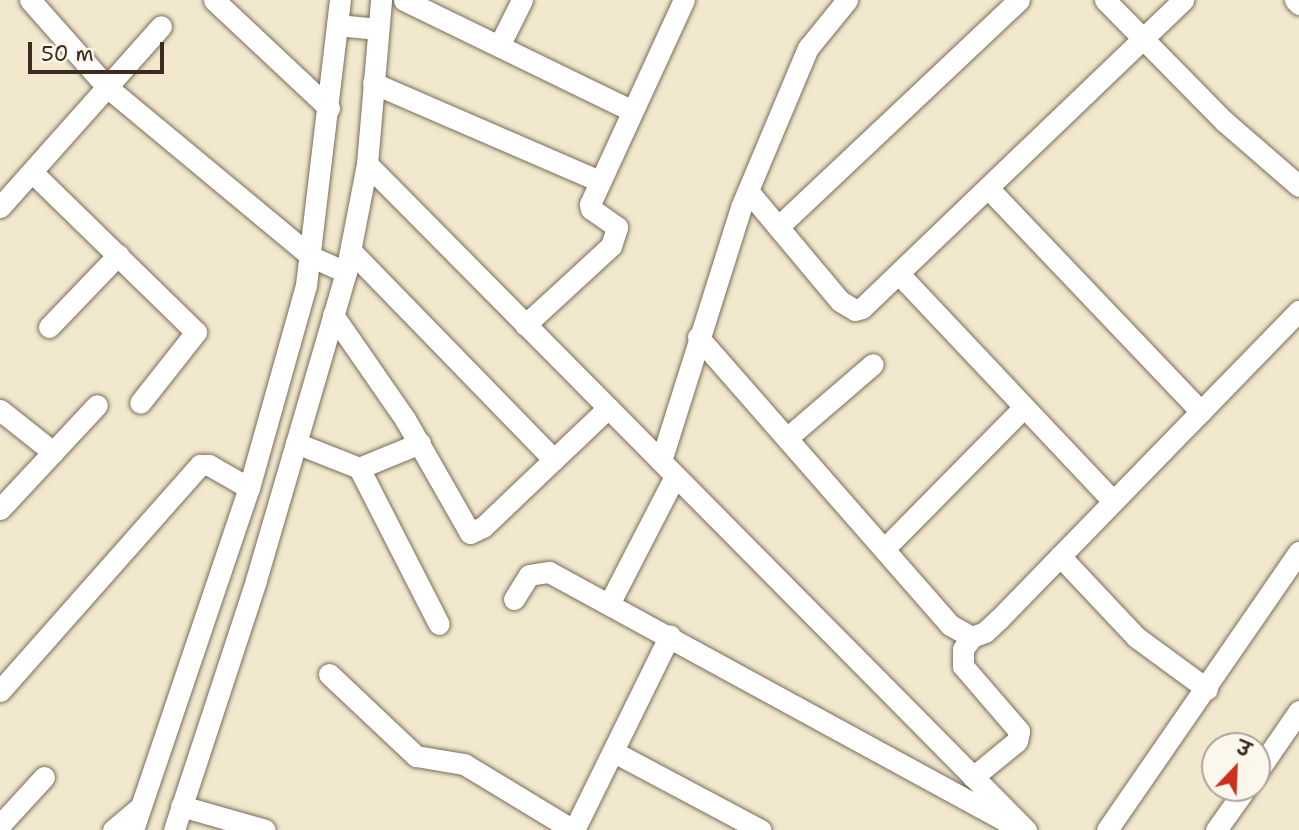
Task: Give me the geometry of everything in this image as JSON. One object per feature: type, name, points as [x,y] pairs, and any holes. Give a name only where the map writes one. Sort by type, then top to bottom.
[{"type":"street","points":[[30,0],[107,87],[333,262],[554,460]]},
{"type":"street","points":[[214,0],[329,108]]},
{"type":"street","points":[[174,830],[296,443],[333,315],[329,108],[341,26],[340,0]]},
{"type":"street","points":[[133,830],[249,488],[367,164],[373,83],[373,28],[381,0]]},
{"type":"street","points":[[404,0],[633,111]]},
{"type":"street","points":[[499,46],[522,0]]},
{"type":"street","points":[[525,325],[611,246],[617,227],[591,209],[600,181],[684,0]]},
{"type":"street","points":[[778,227],[1019,0]]},
{"type":"street","points":[[1105,0],[1224,121],[1299,186]]},
{"type":"street","points":[[748,191],[847,307],[862,308],[1183,0]]},
{"type":"street","points":[[1295,0],[1299,4]]},
{"type":"street","points":[[609,604],[668,469],[698,337],[748,191],[808,48],[837,3]]},
{"type":"street","points":[[0,207],[161,26]]},
{"type":"street","points":[[341,26],[373,28]]},
{"type":"street","points":[[373,83],[600,181]]},
{"type":"street","points":[[367,164],[1023,830]]},
{"type":"street","points":[[32,172],[195,332],[141,403]]},
{"type":"street","points":[[988,188],[1201,412]]},
{"type":"street","points":[[49,327],[118,255]]},
{"type":"street","points":[[899,274],[1113,501]]},
{"type":"street","points":[[973,777],[1017,741],[1019,731],[963,666],[960,658],[972,637],[985,632],[1299,311]]},
{"type":"street","points":[[333,315],[420,443],[470,533],[483,527],[608,408]]},
{"type":"street","points":[[698,337],[950,625],[972,637]]},
{"type":"street","points":[[787,438],[873,364]]},
{"type":"street","points":[[3,499],[53,452],[97,405]]},
{"type":"street","points":[[884,549],[1024,407]]},
{"type":"street","points":[[0,410],[53,452]]},
{"type":"street","points":[[296,443],[359,468],[439,624]]},
{"type":"street","points":[[359,468],[420,443]]},
{"type":"street","points":[[0,691],[200,465],[209,465],[249,488]]},
{"type":"street","points":[[1107,830],[1207,689],[1299,552]]},
{"type":"street","points":[[1060,556],[1136,637],[1207,689]]},
{"type":"street","points":[[514,599],[521,583],[540,570],[670,635],[1023,830]]},
{"type":"street","points":[[329,674],[416,756],[464,764],[574,830],[670,635]]},
{"type":"street","points":[[1271,752],[1299,711]]},
{"type":"street","points":[[614,752],[757,829]]},
{"type":"street","points":[[0,825],[44,777]]},
{"type":"street","points":[[1216,830],[1236,802]]},
{"type":"street","points":[[181,806],[265,830]]},
{"type":"street","points":[[113,830],[139,808]]}]
